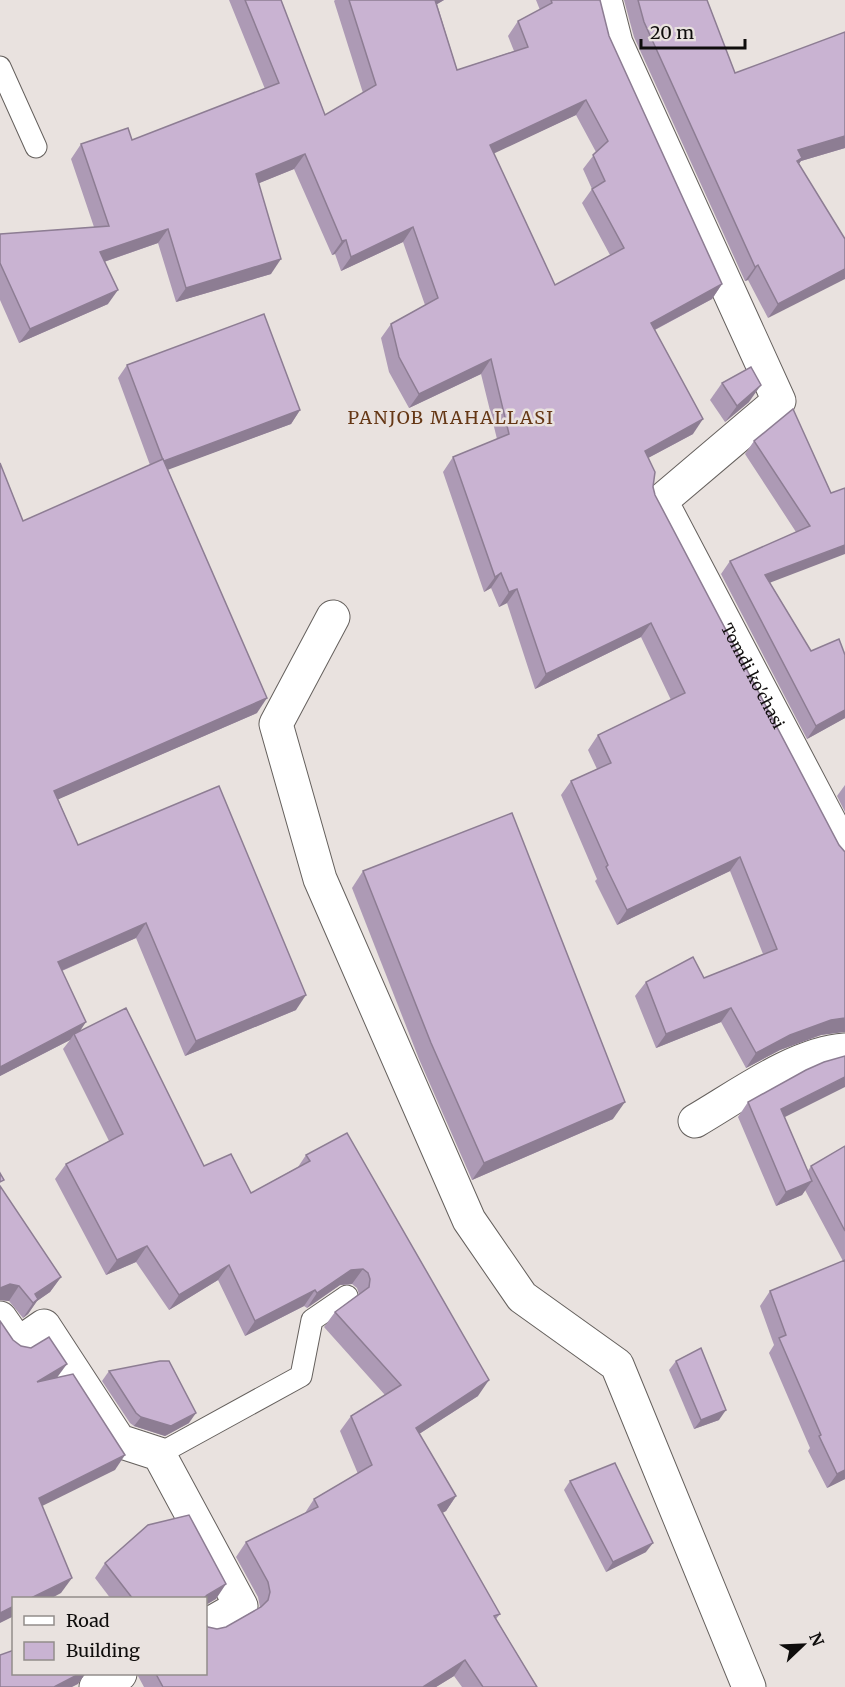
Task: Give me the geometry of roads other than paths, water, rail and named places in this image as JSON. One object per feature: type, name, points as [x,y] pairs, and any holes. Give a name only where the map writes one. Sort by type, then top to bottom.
[{"type":"street","name":"Tomdi ko'chasi","points":[[605,0],[616,43],[779,401],[661,501],[845,850]]},
{"type":"street","points":[[333,617],[276,724],[320,879],[469,1220],[522,1297],[617,1365],[748,1687]]},
{"type":"street","points":[[695,1121],[793,1064],[833,1051],[845,1050]]},
{"type":"street","points":[[0,1318],[18,1344],[44,1326],[119,1442],[159,1454],[241,1606],[207,1625]]},
{"type":"street","points":[[96,1687],[118,1675]]},
{"type":"lane","points":[[0,67],[36,147]]},
{"type":"lane","points":[[159,1454],[301,1376],[312,1320],[347,1296]]},
{"type":"district","name":"PANJOB MAHALLASI","points":[[451,417]]}]
